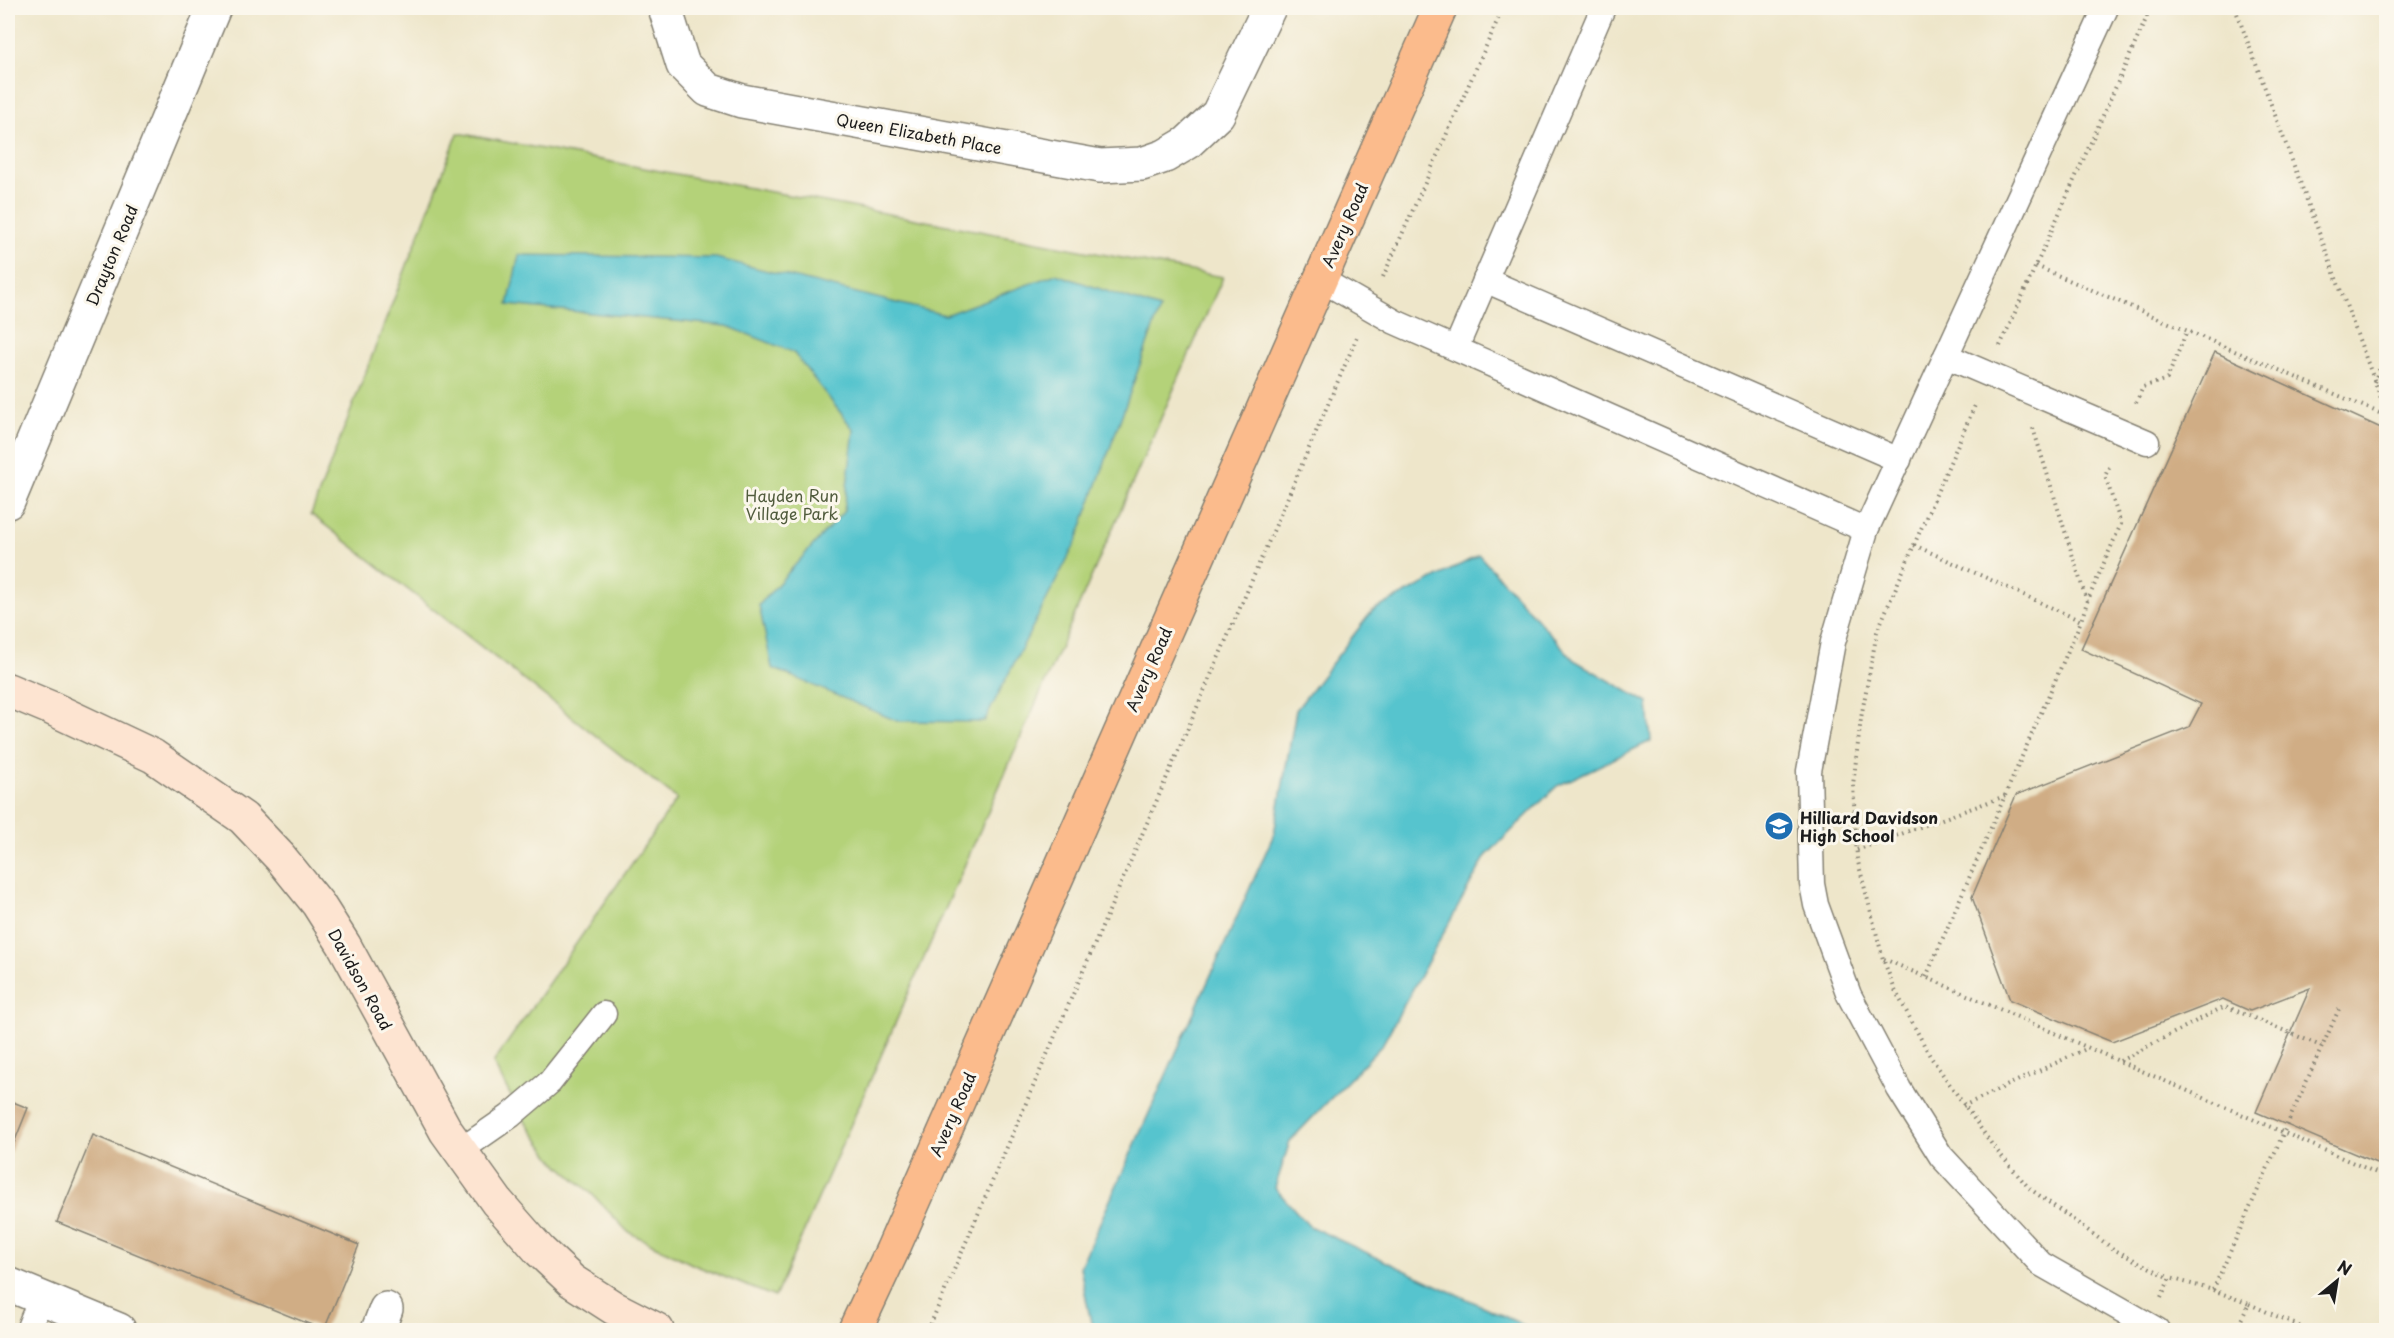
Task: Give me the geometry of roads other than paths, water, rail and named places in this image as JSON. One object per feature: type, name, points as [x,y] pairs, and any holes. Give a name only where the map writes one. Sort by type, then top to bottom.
[{"type":"main road","name":"Avery Road","points":[[855,1330],[897,1241],[1440,8]]},
{"type":"street","name":"Drayton Road","points":[[8,502],[214,8]]},
{"type":"street","name":"Queen Elizabeth Place","points":[[665,8],[683,65],[708,90],[742,101],[1100,166],[1142,164],[1165,156],[1187,143],[1218,114],[1269,8]]},
{"type":"street","name":"Davidson Road","points":[[8,690],[153,756],[243,818],[280,857],[318,904],[344,945],[446,1131],[497,1202],[540,1251],[572,1281],[614,1308],[657,1330]]},
{"type":"street","points":[[8,1284],[119,1330]]},
{"type":"lane","points":[[1456,348],[1603,8]]},
{"type":"lane","points":[[2106,8],[1866,530],[1833,642],[1809,771],[1812,884],[1816,905],[1849,995],[1899,1089],[1941,1156],[2041,1264],[2153,1328]]},
{"type":"lane","points":[[1320,279],[1395,322],[1866,530]]},
{"type":"lane","points":[[1485,280],[1899,460]]},
{"type":"lane","points":[[1946,356],[2147,442]]},
{"type":"lane","points":[[461,1150],[510,1116],[550,1082],[604,1014]]},
{"type":"lane","points":[[28,1330],[41,1298]]},
{"type":"water","points":[[519,255],[716,258],[945,315],[1056,274],[1160,309],[1077,540],[984,722],[897,721],[772,668],[759,605],[844,511],[854,430],[793,352],[727,326],[508,305]]},
{"type":"water","points":[[1479,555],[1574,660],[1648,703],[1651,741],[1557,786],[1486,856],[1382,1045],[1290,1141],[1275,1188],[1309,1226],[1534,1330],[1099,1330],[1091,1323],[1080,1267],[1274,834],[1296,710],[1372,611]]},
{"type":"place","name":"Hilliard Davidson High School","points":[[1779,826]]},
{"type":"park label","name":"Hayden Run Village Park","points":[[792,504]]}]
